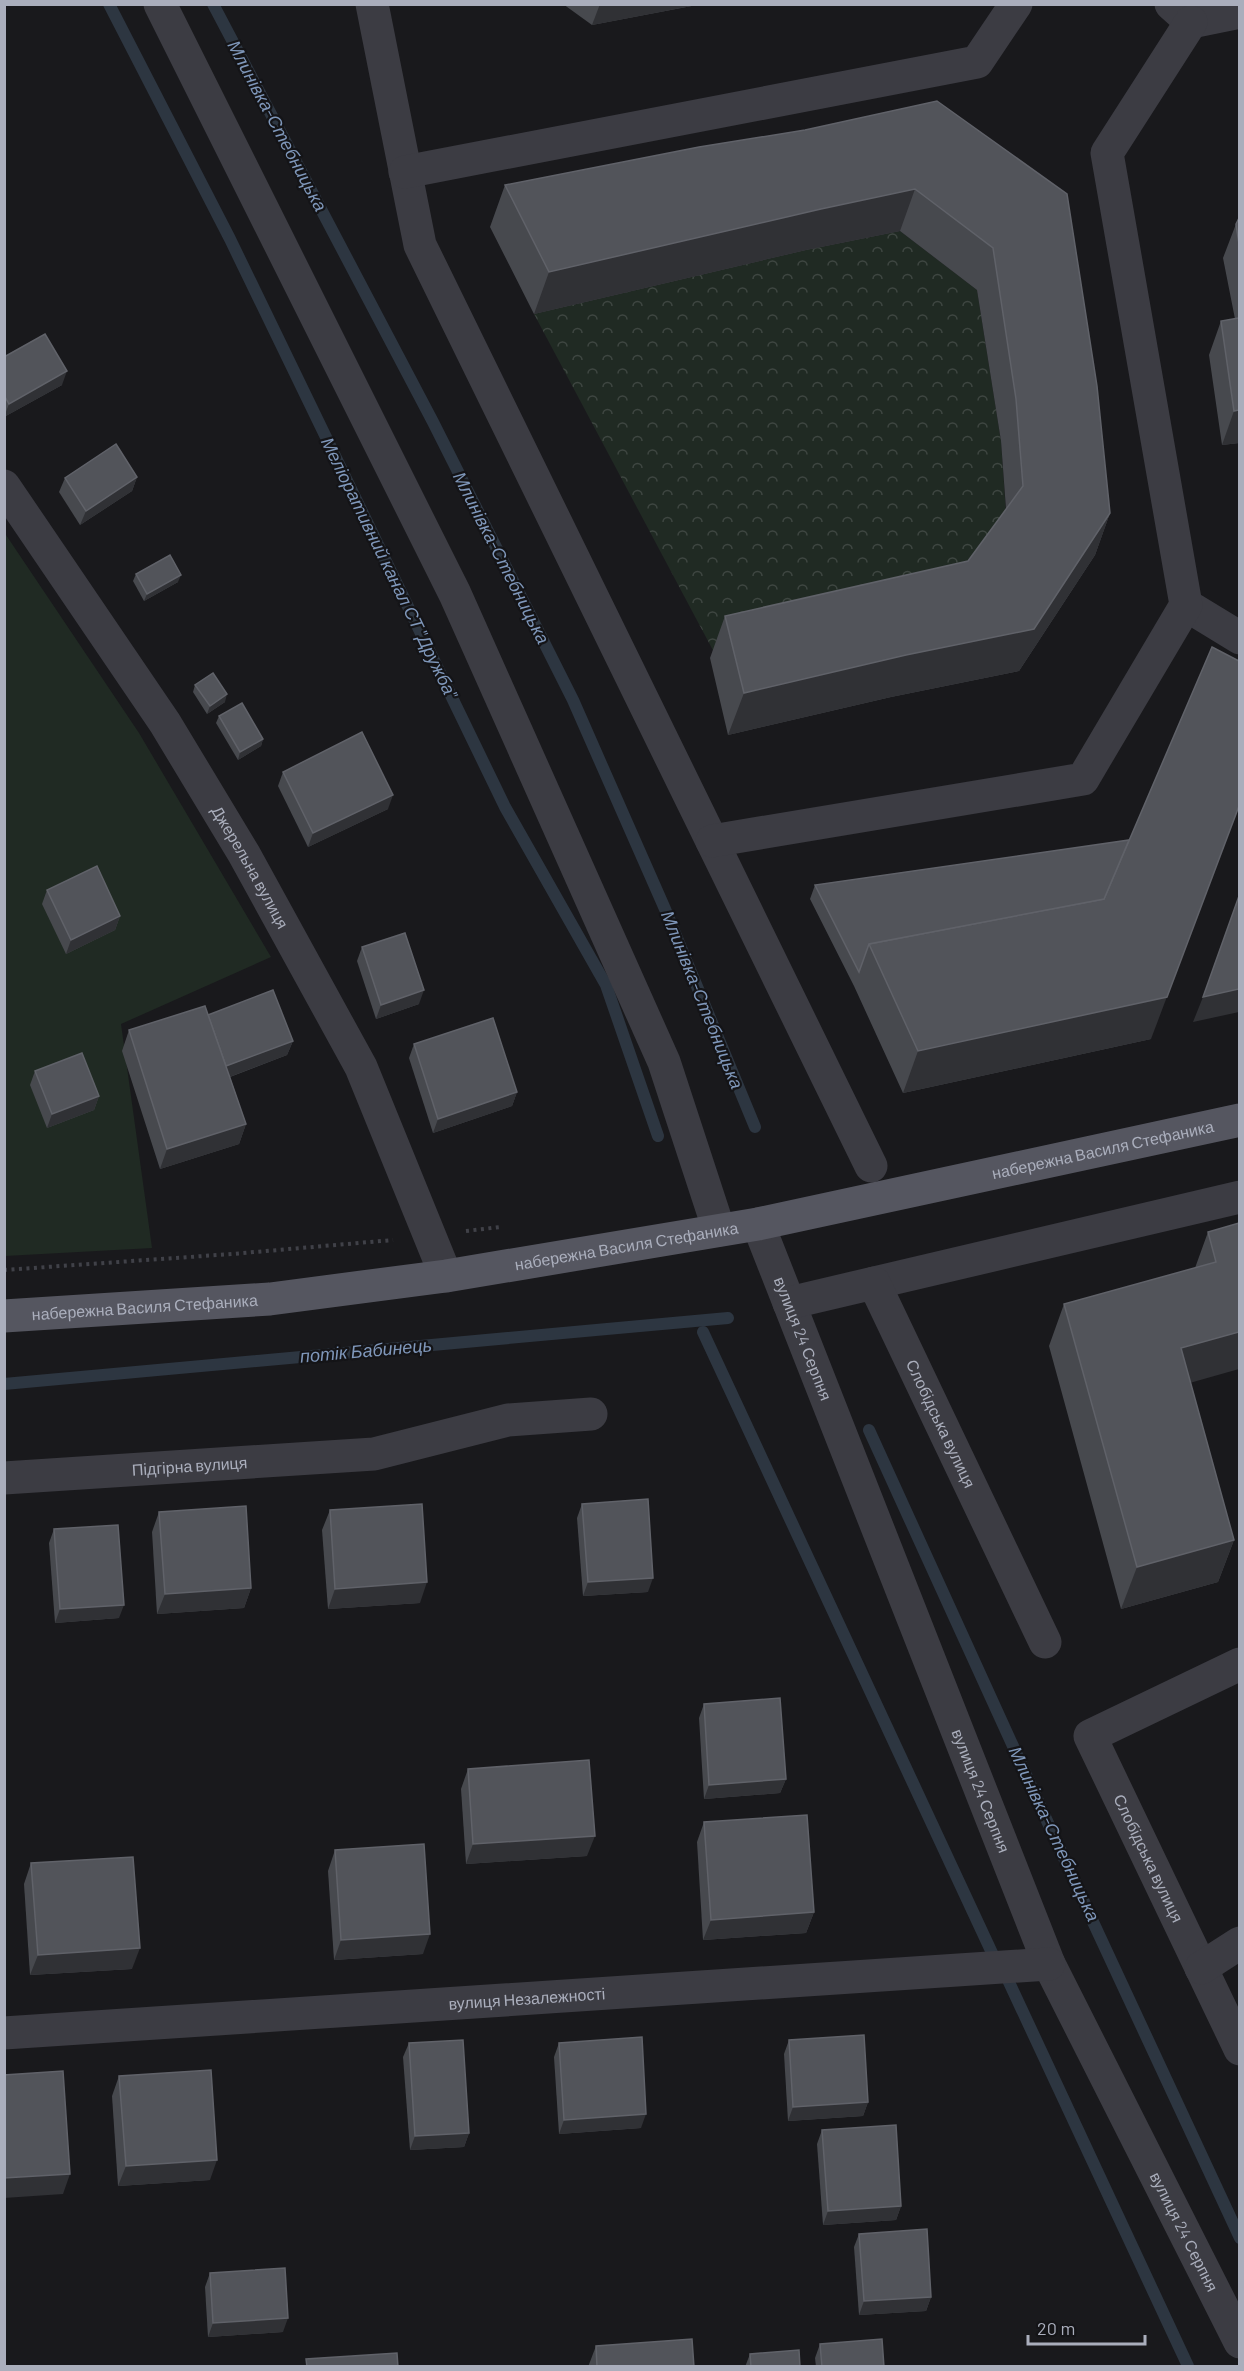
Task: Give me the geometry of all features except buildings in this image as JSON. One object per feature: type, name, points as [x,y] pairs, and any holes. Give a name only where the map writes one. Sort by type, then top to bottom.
[{"type":"main road","name":"набережна Василя Стефаника","points":[[4,1316],[270,1299],[446,1276],[758,1224],[1239,1120]]},
{"type":"street","points":[[160,4],[455,594],[663,1062],[719,1230]]},
{"type":"street","points":[[372,4],[420,245],[871,1166]]},
{"type":"street","points":[[405,172],[977,62],[1016,4]]},
{"type":"street","points":[[712,841],[1083,779],[1186,605],[1107,153],[1181,13],[1239,12]]},
{"type":"street","name":"Джерельна вулиця","points":[[4,486],[165,723],[244,854],[361,1067],[446,1276]]},
{"type":"street","points":[[1186,605],[1239,638]]},
{"type":"street","points":[[789,1303],[1239,1197]]},
{"type":"street","name":"вулиця 24 Серпня","points":[[758,1224],[1048,1964],[1239,2342]]},
{"type":"street","name":"Слобідська вулиця","points":[[874,1283],[1045,1642]]},
{"type":"street","name":"Підгірна вулиця","points":[[4,1478],[374,1454],[508,1420],[591,1414]]},
{"type":"street","name":"Слобідська вулиця","points":[[1239,1664],[1090,1736],[1239,2049]]},
{"type":"street","points":[[1201,1968],[1239,1943]]},
{"type":"street","name":"вулиця Незалежності","points":[[4,2033],[1048,1964]]},
{"type":"path","points":[[4,1270],[232,1254],[428,1236],[510,1225]]},
{"type":"green space","points":[[900,231],[977,290],[1001,441],[1007,528],[953,603],[716,656],[534,314],[806,250]]},
{"type":"green space","points":[[4,532],[139,733],[271,957],[121,1024],[152,1248],[5,1256]]},
{"type":"waterway","name":"Меліоративний канал СТ \"Дружба\"","points":[[109,4],[230,239],[505,807],[606,985],[658,1136]]},
{"type":"waterway","name":"Млинівка-Стебницька","points":[[213,4],[433,422],[573,700],[665,909],[755,1127]]},
{"type":"waterway","name":"потік Бабинець","points":[[4,1384],[728,1318]]},
{"type":"waterway","points":[[703,1332],[993,1955]]},
{"type":"waterway","name":"Млинівка-Стебницька","points":[[869,1430],[1240,2238]]},
{"type":"waterway","points":[[1008,1980],[1188,2366]]}]
